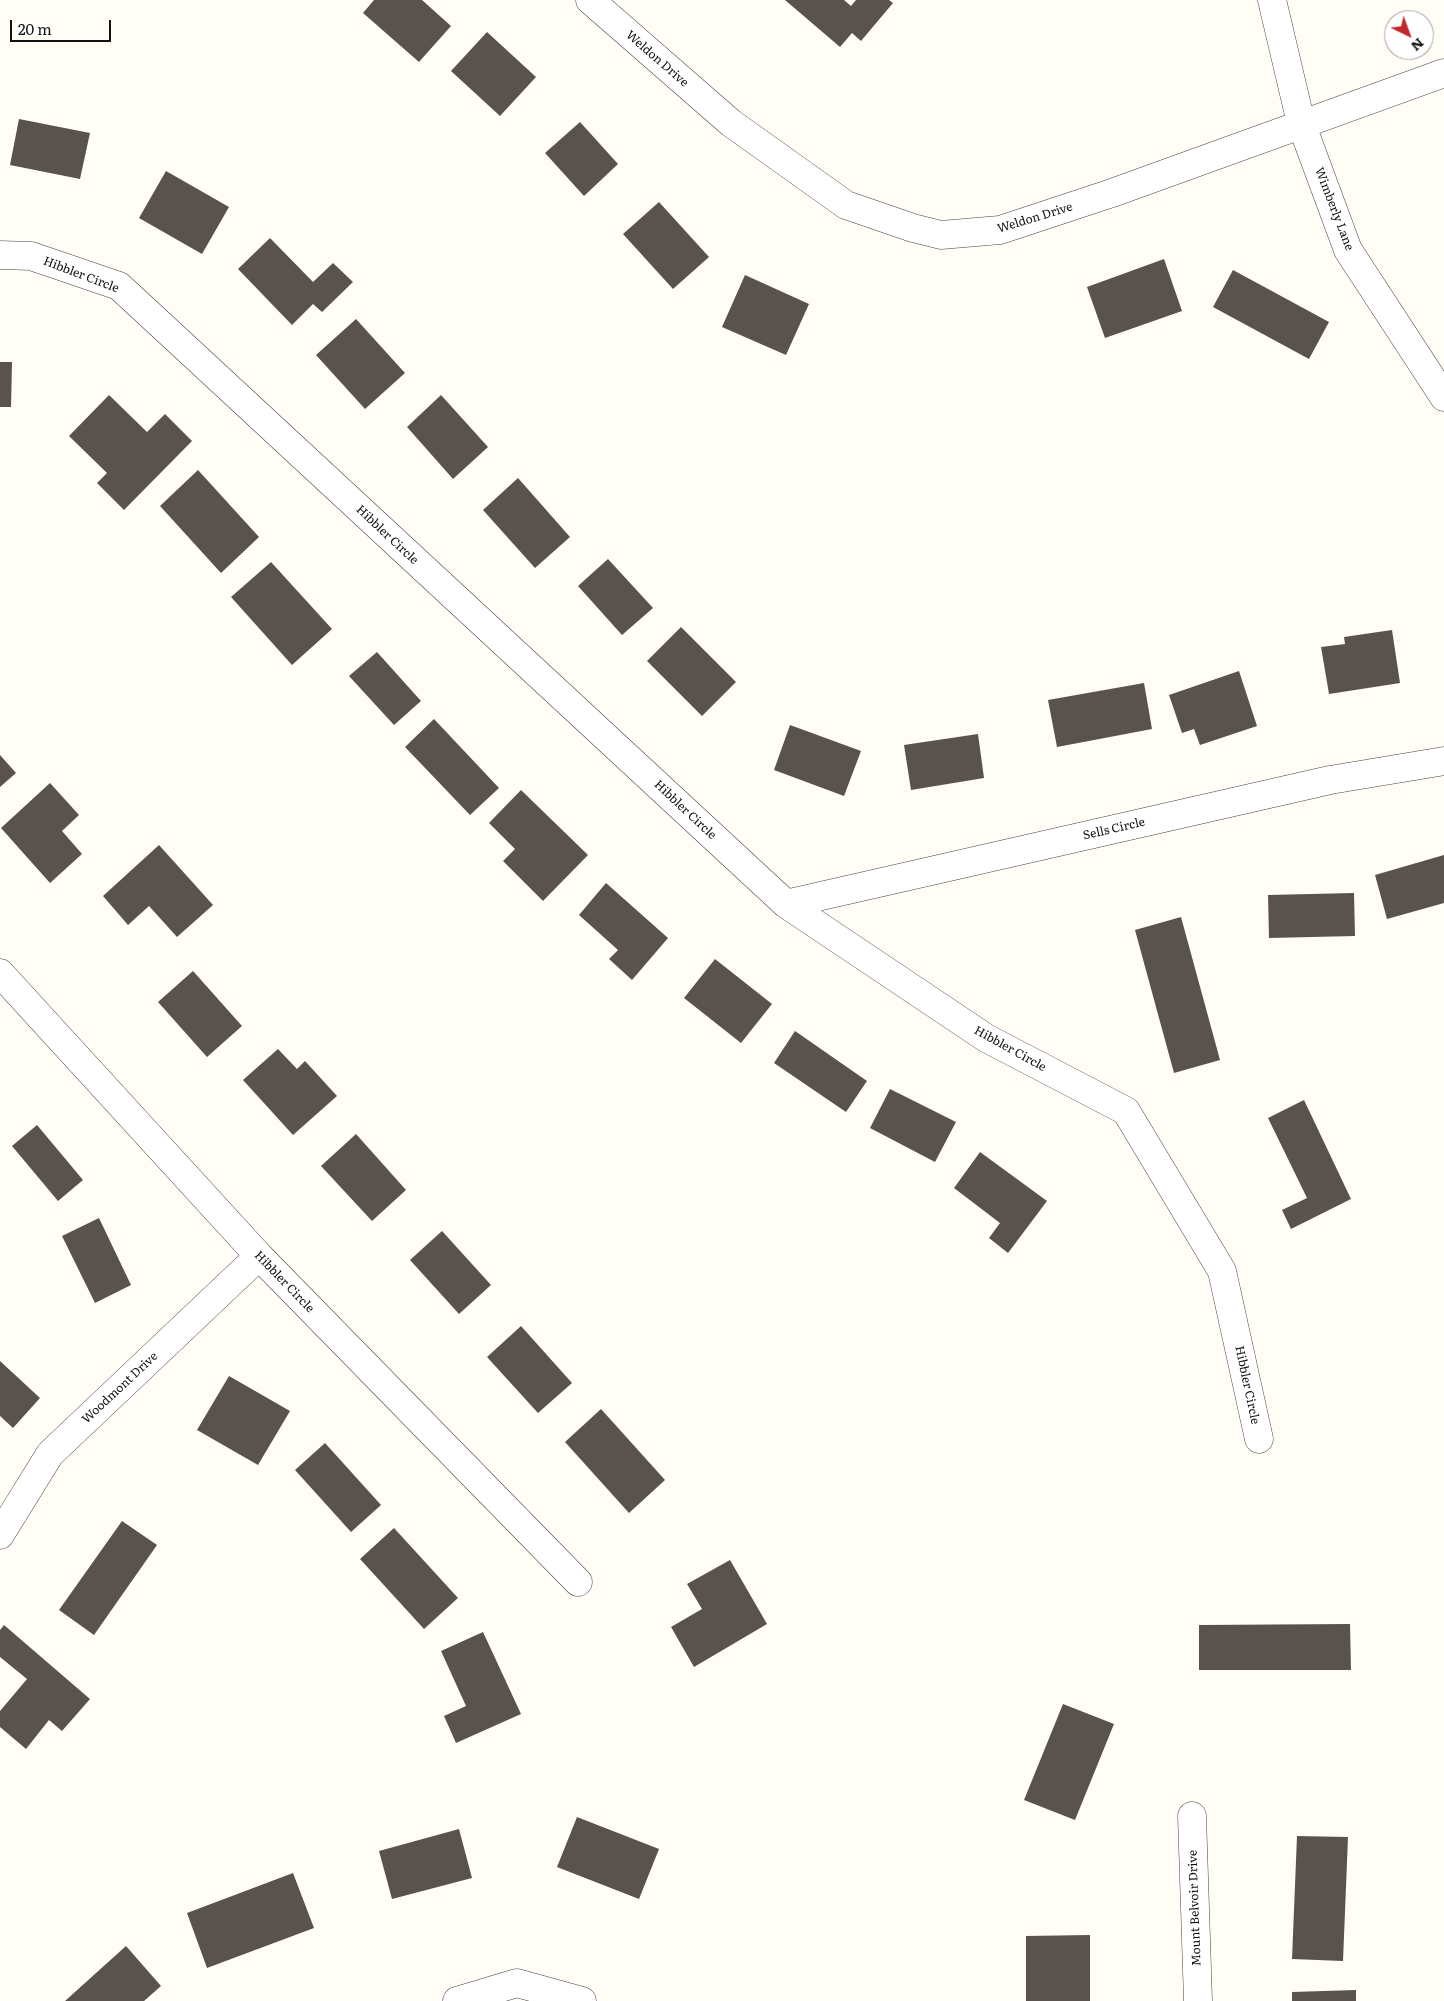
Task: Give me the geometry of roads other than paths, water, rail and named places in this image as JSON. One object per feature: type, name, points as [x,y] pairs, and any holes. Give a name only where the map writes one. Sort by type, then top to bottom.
[{"type":"street","name":"Weldon Drive","points":[[590,0],[731,123],[846,205],[913,228],[941,235],[1000,230],[1112,193],[1444,72]]},
{"type":"street","name":"Wimberly Lane","points":[[1272,0],[1301,123],[1348,250],[1444,397]]},
{"type":"street","name":"Hibbler Circle","points":[[0,255],[31,256],[119,286],[786,904],[986,1038],[1126,1110],[1222,1272],[1259,1439]]},
{"type":"street","name":"Sells Circle","points":[[786,904],[1330,780],[1444,761]]},
{"type":"street","name":"Hibbler Circle","points":[[0,973],[259,1256],[578,1582]]},
{"type":"street","name":"Woodmont Drive","points":[[0,1535],[50,1454],[259,1256]]},
{"type":"street","name":"Mount Belvoir Drive","points":[[1192,1816],[1198,2001]]},
{"type":"street","points":[[457,2001],[517,1983],[582,2001]]}]
